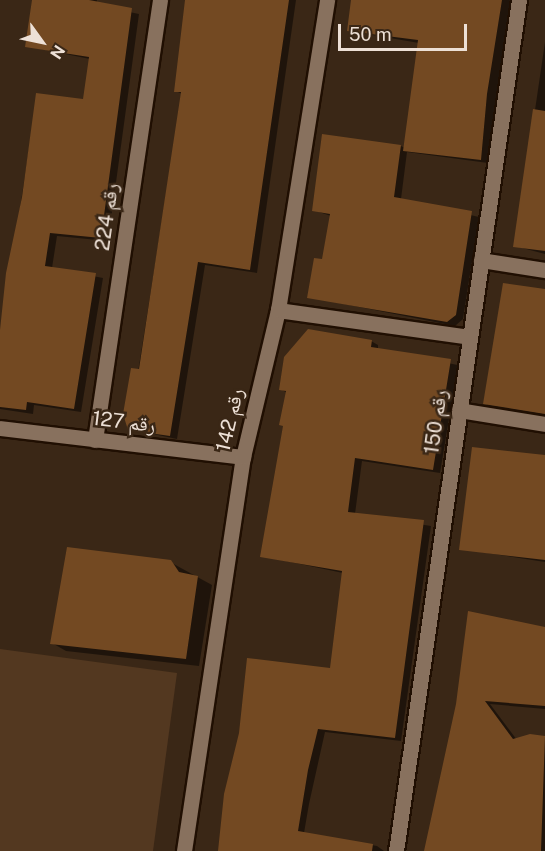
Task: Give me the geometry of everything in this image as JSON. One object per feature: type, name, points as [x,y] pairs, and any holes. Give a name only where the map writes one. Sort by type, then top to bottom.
[{"type":"street","name":"رقم 224","points":[[95,440],[160,0]]},
{"type":"street","name":"رقم 142","points":[[184,851],[243,457],[278,310],[327,0]]},
{"type":"street","name":"رقم 150","points":[[396,851],[519,0]]},
{"type":"street","points":[[481,261],[545,270]]},
{"type":"street","points":[[278,310],[469,337]]},
{"type":"street","points":[[459,410],[545,424]]},
{"type":"street","name":"رقم 127","points":[[0,428],[243,457]]},
{"type":"shaded area","points":[[0,649],[177,673],[153,851],[0,851]]},
{"type":"building","points":[[32,0],[89,0],[132,8],[101,238],[50,233],[45,266],[96,273],[74,409],[27,402],[26,410],[0,407],[0,330],[6,273],[22,197],[36,93],[83,99],[89,57],[25,47]]},
{"type":"building","points":[[185,0],[289,0],[250,270],[198,262],[170,436],[128,430],[123,414],[131,368],[139,369],[181,92],[174,92]]},
{"type":"building","points":[[351,0],[502,0],[487,94],[481,160],[403,151],[418,40],[347,31]]},
{"type":"building","points":[[533,109],[545,111],[545,251],[513,247]]},
{"type":"building","points":[[322,134],[401,145],[394,197],[472,211],[456,315],[447,322],[307,298],[314,258],[322,259],[330,214],[312,211]]},
{"type":"building","points":[[503,283],[545,289],[545,414],[483,404]]},
{"type":"building","points":[[308,329],[372,340],[371,347],[451,359],[433,470],[355,458],[348,512],[424,520],[395,738],[318,729],[308,770],[298,831],[373,844],[372,851],[218,851],[224,794],[239,733],[247,658],[330,668],[342,571],[260,557],[283,426],[279,425],[286,391],[279,390],[284,357]]},
{"type":"building","points":[[472,447],[545,455],[545,560],[459,550]]},
{"type":"building","points":[[67,547],[171,560],[179,572],[198,576],[186,659],[50,644]]},
{"type":"building","points":[[468,611],[545,627],[545,706],[485,701],[513,739],[530,734],[545,736],[541,851],[424,851],[456,704]]}]
